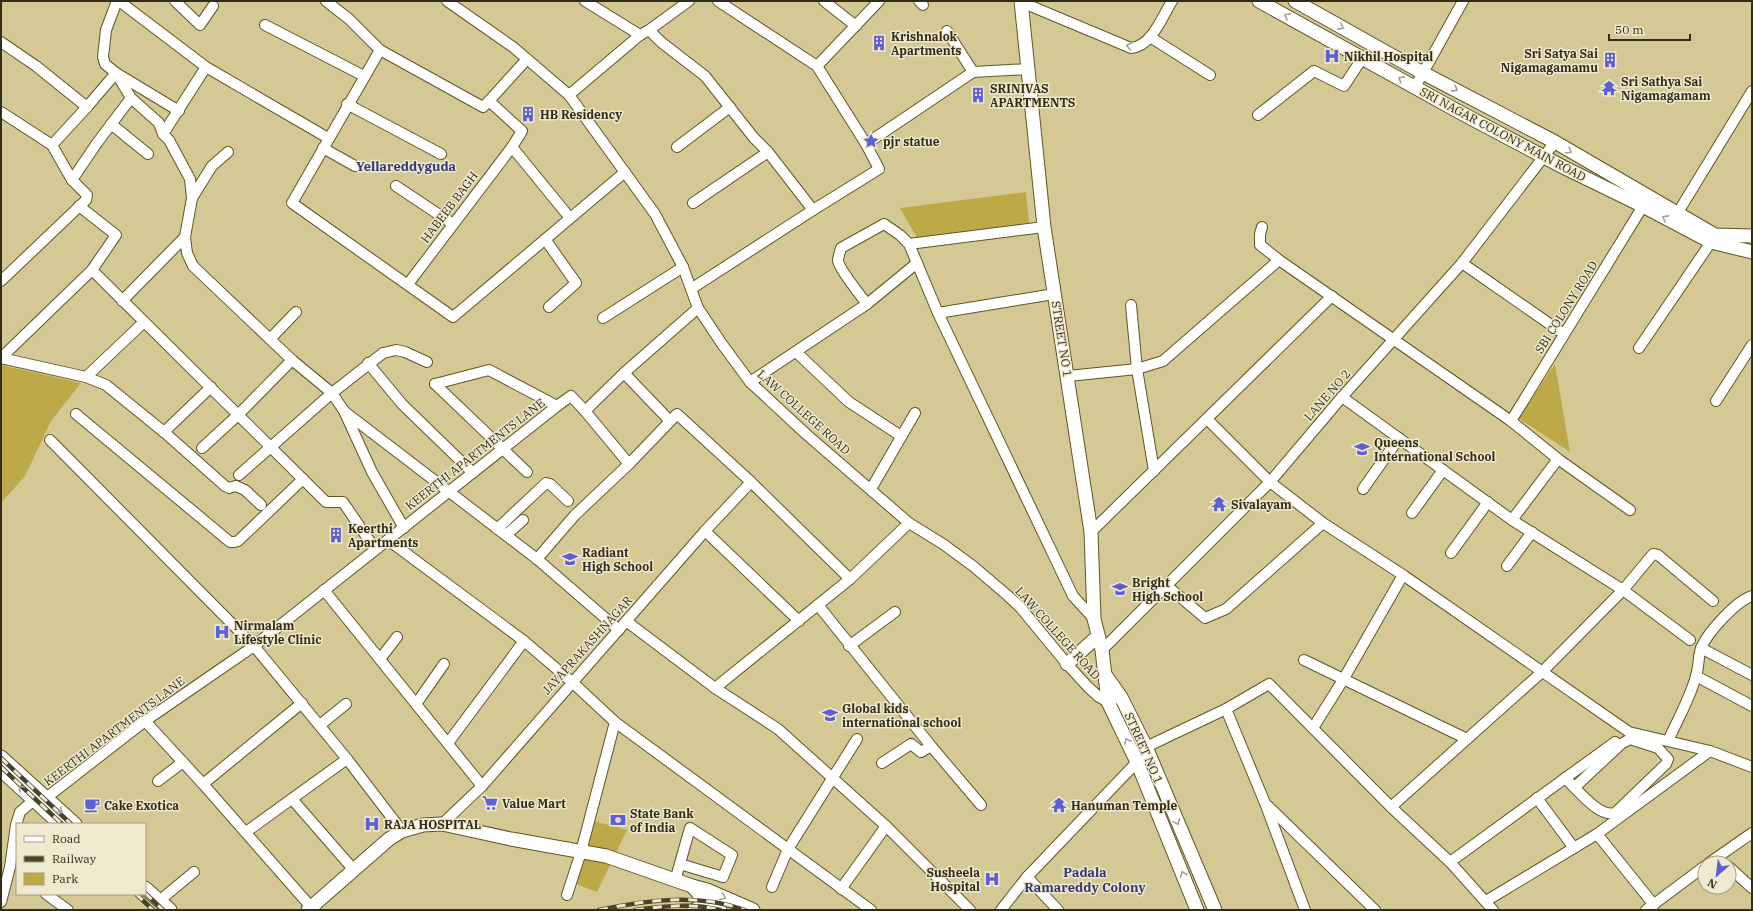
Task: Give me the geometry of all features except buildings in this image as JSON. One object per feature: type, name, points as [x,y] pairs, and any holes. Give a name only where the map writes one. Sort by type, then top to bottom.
[{"type":"main road","name":"SRI NAGAR COLONY MAIN ROAD","points":[[1260,1],[1544,157],[1643,206],[1711,242],[1740,251],[1752,252]]},
{"type":"main road","name":"SRI NAGAR COLONY MAIN ROAD","points":[[1295,1],[1423,73],[1555,142],[1677,214],[1715,234],[1751,234]]},
{"type":"main road","name":"STREET NO 1","points":[[1021,2],[1044,227],[1091,532],[1094,619],[1102,650],[1108,702],[1144,755],[1215,910]]},
{"type":"main road","points":[[1066,664],[1098,636]]},
{"type":"main road","name":"STREET NO 1","points":[[1106,676],[1121,697],[1144,755],[1197,910]]},
{"type":"main road","points":[[1,757],[40,799],[59,823]]},
{"type":"main road","points":[[1,770],[74,823]]},
{"type":"main road","points":[[310,908],[389,839],[402,831],[423,825],[442,824],[606,856],[707,890],[753,910]]},
{"type":"main road","points":[[692,886],[705,901],[720,910]]},
{"type":"main road","points":[[146,889],[158,906]]},
{"type":"main road","points":[[140,895],[158,906],[170,910]]},
{"type":"street","points":[[179,111],[116,73],[105,64],[103,57],[106,30],[118,1],[206,67],[328,138]]},
{"type":"street","points":[[176,1],[200,25],[213,6]]},
{"type":"street","points":[[326,1],[349,19],[380,50],[483,107],[527,59]]},
{"type":"street","name":"LAW COLLEGE ROAD","points":[[447,1],[513,47],[569,95],[655,214],[683,267],[698,308],[750,382],[806,434],[909,523],[973,566],[1007,595],[1020,607],[1066,664],[1099,697],[1108,702]]},
{"type":"street","points":[[585,1],[645,32],[661,42],[705,76],[754,138],[768,152],[813,210]]},
{"type":"street","points":[[569,95],[645,32],[688,1]]},
{"type":"street","points":[[691,289],[813,210],[879,170],[866,144],[817,66],[718,1]]},
{"type":"street","points":[[824,1],[856,26]]},
{"type":"street","points":[[817,66],[879,1]]},
{"type":"street","points":[[1021,2],[1132,48],[1139,47],[1150,37],[1172,1]]},
{"type":"street","points":[[1415,87],[1464,1]]},
{"type":"street","points":[[265,25],[364,76]]},
{"type":"street","points":[[947,31],[973,72]]},
{"type":"street","points":[[1150,37],[1210,75]]},
{"type":"street","points":[[1,42],[36,66],[87,107]]},
{"type":"street","points":[[380,50],[347,104],[292,203],[453,317],[625,172]]},
{"type":"street","points":[[1258,115],[1314,71],[1344,86],[1363,57]]},
{"type":"street","points":[[163,134],[206,67]]},
{"type":"street","points":[[866,144],[973,72],[1029,69]]},
{"type":"street","points":[[116,73],[131,98],[159,123],[163,134],[169,140],[190,179],[192,198],[185,236],[187,253],[193,266],[292,360],[332,392],[344,411],[372,472],[404,528]]},
{"type":"street","points":[[52,145],[116,73]]},
{"type":"street","points":[[1677,214],[1752,91]]},
{"type":"street","points":[[72,180],[131,98]]},
{"type":"street","name":"HABEEB BAGH","points":[[408,284],[512,147],[522,131],[489,101]]},
{"type":"street","points":[[347,104],[441,154]]},
{"type":"street","points":[[677,147],[730,107]]},
{"type":"street","points":[[1,281],[86,200],[87,195],[72,180],[52,145],[2,114]]},
{"type":"street","points":[[111,124],[148,154]]},
{"type":"street","name":"LANE NO 2","points":[[1102,650],[1270,482],[1342,397],[1462,263],[1555,142]]},
{"type":"street","points":[[512,147],[570,218]]},
{"type":"street","points":[[322,148],[355,166]]},
{"type":"street","points":[[192,198],[212,166],[228,152]]},
{"type":"street","points":[[693,203],[768,152]]},
{"type":"street","points":[[396,186],[453,224]]},
{"type":"street","points":[[1,358],[92,270],[116,235],[79,206]]},
{"type":"street","name":"SBI COLONY ROAD","points":[[1511,421],[1643,206]]},
{"type":"street","points":[[867,304],[838,261],[841,248],[884,224],[900,234],[909,244],[938,312],[1073,596],[1094,619]]},
{"type":"street","points":[[909,244],[1044,227]]},
{"type":"street","points":[[1262,227],[1260,234],[1260,245],[1279,260],[1511,421],[1558,458],[1630,510]]},
{"type":"street","points":[[122,301],[185,236]]},
{"type":"street","points":[[545,239],[576,283],[548,307]]},
{"type":"street","points":[[1639,348],[1711,242]]},
{"type":"street","points":[[1068,376],[1137,369],[1163,361],[1279,260]]},
{"type":"street","points":[[750,382],[867,304],[917,263]]},
{"type":"street","points":[[1462,263],[1564,334]]},
{"type":"street","points":[[602,318],[683,267]]},
{"type":"street","points":[[92,270],[326,502],[342,502],[375,549]]},
{"type":"street","points":[[938,312],[1054,294]]},
{"type":"street","points":[[1091,532],[1332,296]]},
{"type":"street","points":[[1130,305],[1137,369],[1154,471]]},
{"type":"street","points":[[629,464],[585,411],[624,373],[698,308]]},
{"type":"street","points":[[270,339],[296,312]]},
{"type":"street","points":[[86,376],[144,322]]},
{"type":"street","points":[[1716,401],[1752,345]]},
{"type":"street","points":[[239,475],[332,392],[382,353],[396,350],[405,352],[427,362]]},
{"type":"street","points":[[796,352],[849,402],[901,436]]},
{"type":"street","points":[[1,358],[86,376],[106,385],[164,432],[225,486],[229,488],[236,486],[245,490],[261,505]]},
{"type":"street","points":[[202,448],[238,415],[292,360]]},
{"type":"street","points":[[368,363],[402,404],[473,473]]},
{"type":"street","points":[[527,472],[503,447],[435,384],[489,370],[557,406]]},
{"type":"street","points":[[624,373],[670,421]]},
{"type":"street","points":[[164,432],[211,387]]},
{"type":"street","name":"KEERTHI APARTMENTS LANE","points":[[17,823],[20,812],[40,799],[145,721],[254,646],[473,473],[503,447],[557,406],[571,396],[585,411]]},
{"type":"street","points":[[1342,397],[1512,520],[1623,590],[1690,640]]},
{"type":"street","points":[[344,411],[537,559],[618,630]]},
{"type":"street","points":[[871,489],[915,413]]},
{"type":"street","points":[[76,414],[230,542],[238,541],[303,479]]},
{"type":"street","points":[[537,559],[575,515],[629,464],[677,414],[751,482],[850,579]]},
{"type":"street","points":[[1207,419],[1270,482],[1323,522],[1403,575],[1629,732],[1710,751],[1752,767]]},
{"type":"street","points":[[1363,489],[1399,438]]},
{"type":"street","points":[[50,440],[254,646],[320,725],[402,831]]},
{"type":"street","points":[[1512,520],[1558,458]]},
{"type":"street","points":[[1412,513],[1443,470]]},
{"type":"street","name":"JAYAPRAKASHNAGAR","points":[[442,824],[482,786],[705,531],[751,482]]},
{"type":"street","points":[[502,532],[519,523],[546,483],[550,484],[568,501]]},
{"type":"street","points":[[1451,553],[1488,502]]},
{"type":"street","points":[[1166,585],[1204,618],[1226,609],[1323,522]]},
{"type":"street","points":[[715,688],[850,579],[909,523]]},
{"type":"street","points":[[705,531],[799,621]]},
{"type":"street","points":[[1506,566],[1532,532]]},
{"type":"street","points":[[388,540],[524,641],[572,682],[615,722],[870,910]]},
{"type":"street","points":[[1391,807],[1542,672],[1623,590],[1650,557],[1655,554],[1713,601]]},
{"type":"street","points":[[1313,728],[1343,680],[1403,575]]},
{"type":"street","points":[[324,590],[482,786]]},
{"type":"street","points":[[1668,741],[1696,676],[1701,648],[1724,615],[1732,611],[1737,604],[1745,598],[1752,596]]},
{"type":"street","points":[[818,605],[849,646],[981,805]]},
{"type":"street","points":[[849,646],[895,612]]},
{"type":"street","points":[[626,621],[715,688],[778,729],[886,826],[970,910]]},
{"type":"street","points":[[380,659],[397,637]]},
{"type":"street","points":[[448,743],[524,641]]},
{"type":"street","points":[[1701,648],[1752,675]]},
{"type":"street","points":[[1304,660],[1467,739]]},
{"type":"street","points":[[416,704],[444,664]]},
{"type":"street","points":[[1696,676],[1752,706]]},
{"type":"street","points":[[1001,910],[1027,877],[1144,755],[1269,684],[1391,807],[1450,862],[1493,910]]},
{"type":"street","points":[[1108,702],[1121,697]]},
{"type":"street","points":[[203,784],[302,703]]},
{"type":"street","points":[[320,725],[346,704]]},
{"type":"street","points":[[1226,709],[1265,804],[1305,910]]},
{"type":"street","points":[[145,721],[246,832],[310,908]]},
{"type":"street","points":[[567,895],[581,852],[615,722]]},
{"type":"street","points":[[1450,862],[1629,732]]},
{"type":"street","points":[[772,886],[788,849],[857,739]]},
{"type":"street","points":[[1566,778],[1575,787],[1594,806],[1603,812],[1610,814],[1615,813],[1666,764],[1668,759],[1658,748],[1630,739],[1621,744],[1575,787]]},
{"type":"street","points":[[882,763],[911,744],[920,752],[931,746]]},
{"type":"street","points":[[1486,901],[1597,834],[1710,751]]},
{"type":"street","points":[[246,832],[347,759]]},
{"type":"street","points":[[158,780],[182,762]]},
{"type":"street","points":[[1537,798],[1574,848]]},
{"type":"street","points":[[292,799],[354,869]]},
{"type":"street","points":[[1265,804],[1375,910]]},
{"type":"street","name":"KEERTHI APARTMENTS LANE","points":[[1,902],[14,870],[16,825]]},
{"type":"street","points":[[842,889],[886,826]]},
{"type":"street","points":[[675,880],[690,828],[732,855],[723,877],[680,864]]},
{"type":"street","points":[[1727,855],[1752,833]]},
{"type":"street","points":[[1597,834],[1650,907],[1697,872]]},
{"type":"street","points":[[158,906],[194,872]]},
{"type":"street","points":[[1737,874],[1752,888]]},
{"type":"street","points":[[1027,877],[1058,910]]},
{"type":"street","points":[[47,895],[68,910]]},
{"type":"street","points":[[692,910],[705,901]]},
{"type":"green space","points":[[1026,192],[1029,223],[919,241],[900,208]]},
{"type":"green space","points":[[1555,364],[1570,452],[1518,418]]},
{"type":"green space","points":[[1,365],[81,383],[51,421],[25,476],[1,503]]},
{"type":"green space","points":[[594,821],[627,830],[597,892],[576,884]]},
{"type":"railway","points":[[1,758],[70,823]]},
{"type":"railway","points":[[1,767],[61,823]]},
{"type":"railway","points":[[146,894],[163,910]]},
{"type":"railway","points":[[137,895],[153,910]]},
{"type":"railway","points":[[599,910],[635,903],[672,900],[709,901],[745,910]]},
{"type":"railway","points":[[635,910],[667,906],[699,906],[720,910]]},
{"type":"place","name":"Krishnalok Apartments","points":[[879,43]]},
{"type":"place","name":"Nikhil Hospital","points":[[1332,56]]},
{"type":"place","name":"Sri Satya Sai Nigamagamamu","points":[[1610,60]]},
{"type":"place","name":"Sri Sathya Sai Nigamagamam","points":[[1609,88]]},
{"type":"place","name":"SRINIVAS APARTMENTS","points":[[978,95]]},
{"type":"place","name":"HB Residency","points":[[528,114]]},
{"type":"place","name":"pjr statue","points":[[871,141]]},
{"type":"place","name":"Queens International School","points":[[1362,449]]},
{"type":"place","name":"Sivalayam","points":[[1219,504]]},
{"type":"place","name":"Keerthi Apartments","points":[[336,535]]},
{"type":"place","name":"Radiant High School","points":[[570,559]]},
{"type":"place","name":"Bright High School","points":[[1120,589]]},
{"type":"place","name":"Nirmalam Lifestyle Clinic","points":[[222,632]]},
{"type":"place","name":"Global kids international school","points":[[830,715]]},
{"type":"place","name":"Value Mart","points":[[490,803]]},
{"type":"place","name":"Cake Exotica","points":[[92,805]]},
{"type":"place","name":"Hanuman Temple","points":[[1059,805]]},
{"type":"place","name":"State Bank of India","points":[[618,820]]},
{"type":"place","name":"RAJA HOSPITAL","points":[[372,824]]},
{"type":"place","name":"Susheela Hospital","points":[[992,879]]},
{"type":"district","name":"Yellareddyguda","points":[[406,166]]},
{"type":"district","name":"Padala Ramareddy Colony","points":[[1085,880]]}]
